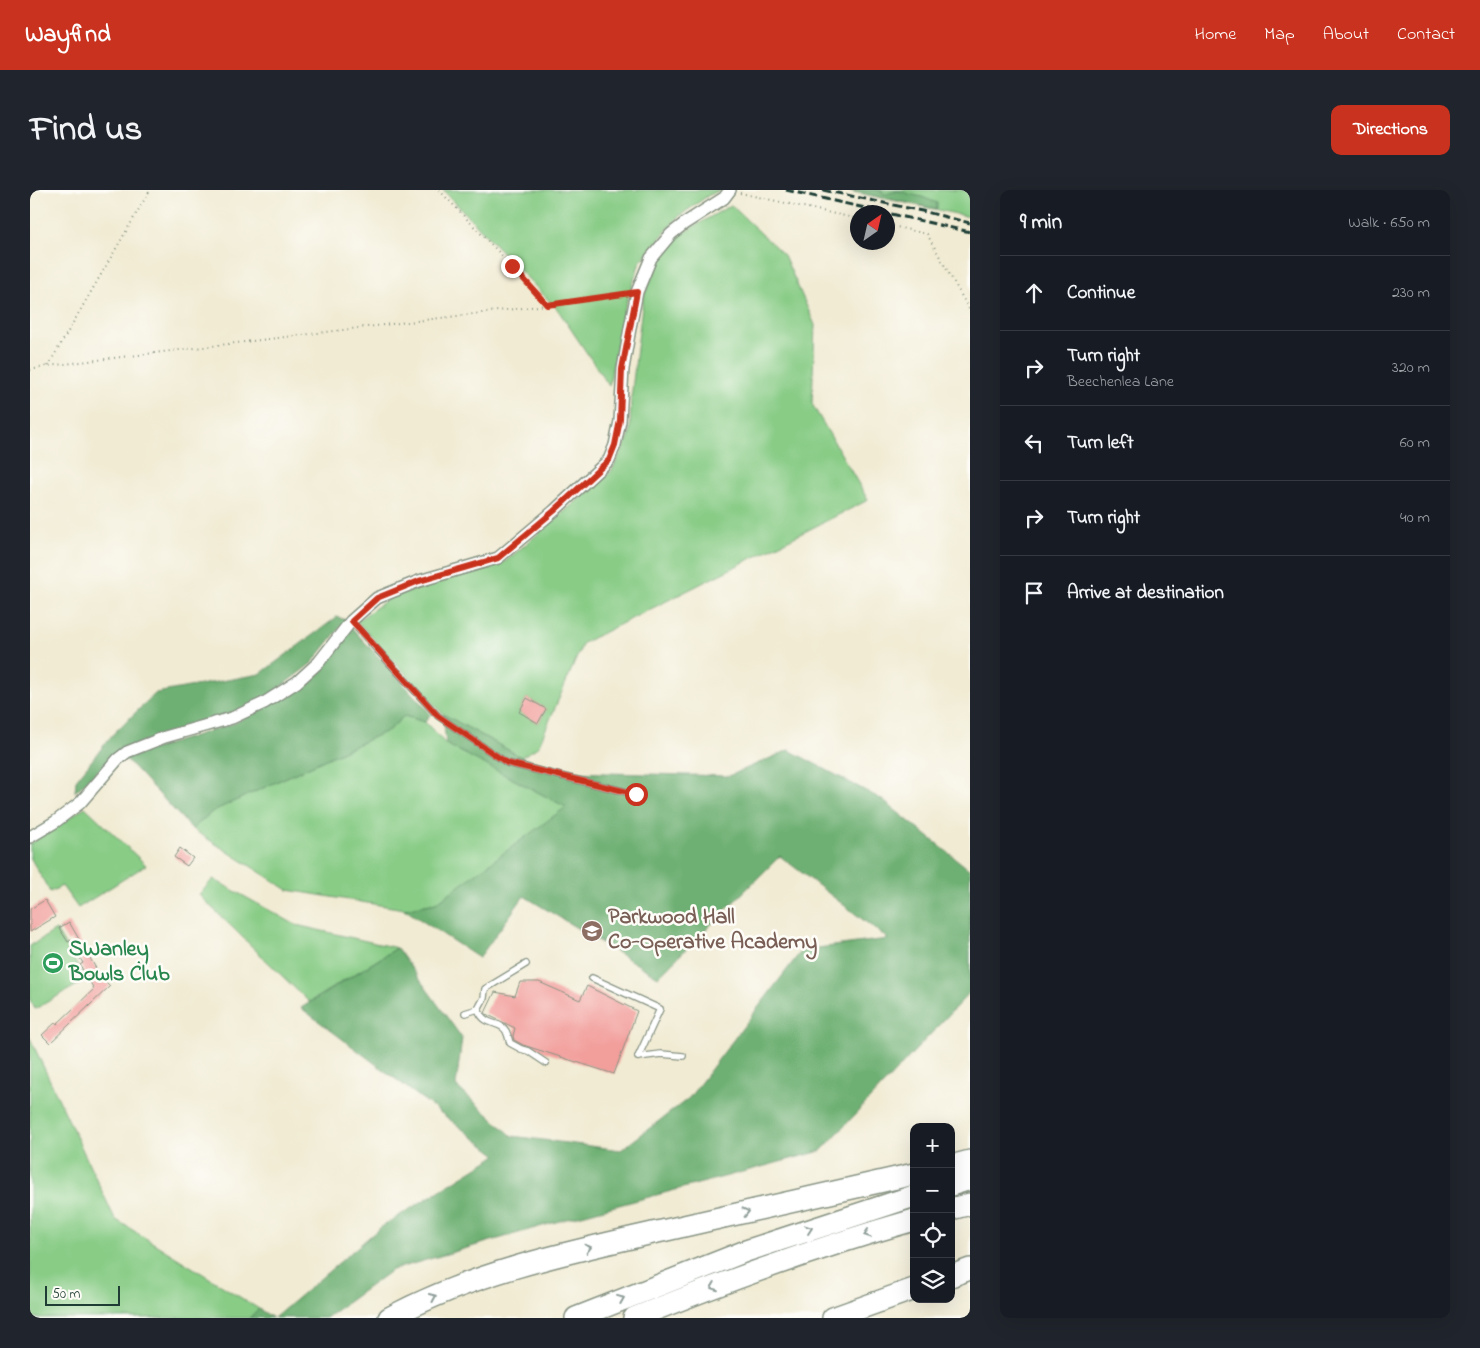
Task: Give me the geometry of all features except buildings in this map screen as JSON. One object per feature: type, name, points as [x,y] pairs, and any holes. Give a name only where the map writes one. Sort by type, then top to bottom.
[{"type":"highway","points":[[955,1165],[970,1161]]},
{"type":"highway","points":[[389,1318],[469,1282],[521,1265],[604,1244],[910,1175]]},
{"type":"highway","points":[[955,1184],[970,1179]]},
{"type":"highway","points":[[576,1318],[746,1251],[910,1197]]},
{"type":"highway","points":[[955,1208],[970,1204]]},
{"type":"highway","points":[[634,1318],[758,1270],[865,1234],[910,1221]]},
{"type":"highway","points":[[955,1275],[970,1269]]},
{"type":"highway","points":[[832,1318],[910,1290]]},
{"type":"street","points":[[30,837],[55,822],[80,803],[118,759],[127,752],[164,737],[232,718],[264,704],[297,682],[319,662],[352,621],[377,598],[419,581],[498,558],[554,511],[609,460],[615,445],[620,420],[622,369],[637,292],[651,258],[671,234],[724,198],[730,190]]},
{"type":"lane","points":[[352,621],[438,716],[507,763],[636,794]]},
{"type":"lane","points":[[465,1013],[478,1009],[484,998],[485,989],[526,964]]},
{"type":"lane","points":[[592,978],[660,1009],[638,1057],[661,1054],[683,1056]]},
{"type":"lane","points":[[478,1009],[489,1023],[502,1027],[507,1032],[510,1043],[528,1051],[546,1063]]},
{"type":"path","points":[[48,366],[150,190]]},
{"type":"path","points":[[438,190],[547,305]]},
{"type":"path","points":[[730,190],[850,217]]},
{"type":"path","points":[[895,227],[927,234],[970,311]]},
{"type":"path","points":[[30,370],[48,366],[547,305],[637,292]]},
{"type":"green space","points":[[443,190],[722,190],[709,195],[678,217],[640,262],[623,313],[609,386],[558,310]]},
{"type":"green space","points":[[846,190],[970,190],[970,217]]},
{"type":"green space","points":[[855,190],[878,190],[886,194],[898,191],[937,203],[937,209],[854,192]]},
{"type":"green space","points":[[731,205],[784,255],[815,325],[812,404],[868,500],[583,643],[538,747],[521,757],[443,714],[357,621],[391,597],[506,561],[611,472],[630,435],[631,399],[643,298],[660,257],[681,234]],"holes":[[[527,698],[546,709],[538,723],[519,712]]]},
{"type":"green space","points":[[337,617],[346,620],[312,663],[259,703],[121,750],[75,792],[76,780],[113,734],[156,693],[260,674]]},
{"type":"green space","points":[[352,628],[431,714],[425,722],[404,716],[389,730],[213,811],[192,829],[125,758],[235,723],[301,684]]},
{"type":"green space","points":[[443,714],[521,757],[566,772],[729,776],[789,750],[881,799],[970,870],[970,992],[821,1151],[563,1220],[392,1270],[326,1318],[274,1318],[381,1227],[497,1155],[301,1008],[397,948],[462,1038],[456,1086],[512,1136],[621,1150],[689,1098],[802,950],[888,939],[780,856],[658,977],[524,896],[479,958],[404,909],[436,903],[566,807],[446,744]]},
{"type":"green space","points":[[404,716],[425,722],[446,744],[567,807],[436,903],[404,909],[288,890],[192,829],[213,811],[389,730]]},
{"type":"green space","points":[[85,807],[146,865],[78,908],[62,886],[50,892],[30,857],[30,844]]},
{"type":"green space","points":[[213,879],[296,925],[397,948],[309,1002],[199,895]]},
{"type":"green space","name":"SWanley Bowls Club","points":[[56,930],[86,980],[35,1009],[30,1000],[30,946]]},
{"type":"green space","points":[[30,1038],[115,1219],[259,1309],[249,1318],[30,1318]]},
{"type":"green space","points":[[259,1309],[273,1318],[249,1318]]},
{"type":"railway","points":[[786,190],[970,232]]},
{"type":"railway","points":[[823,190],[970,223]]},
{"type":"place","name":"Parkwood Hall Co-Operative Academy","points":[[592,931]]},
{"type":"place","name":"SWanley Bowls Club","points":[[53,963]]},
{"type":"route","points":[[512,266],[547,305],[637,292],[622,369],[620,420],[615,445],[609,460],[554,511],[498,558],[419,581],[377,598],[352,621],[438,716],[507,763],[636,794]]}]
